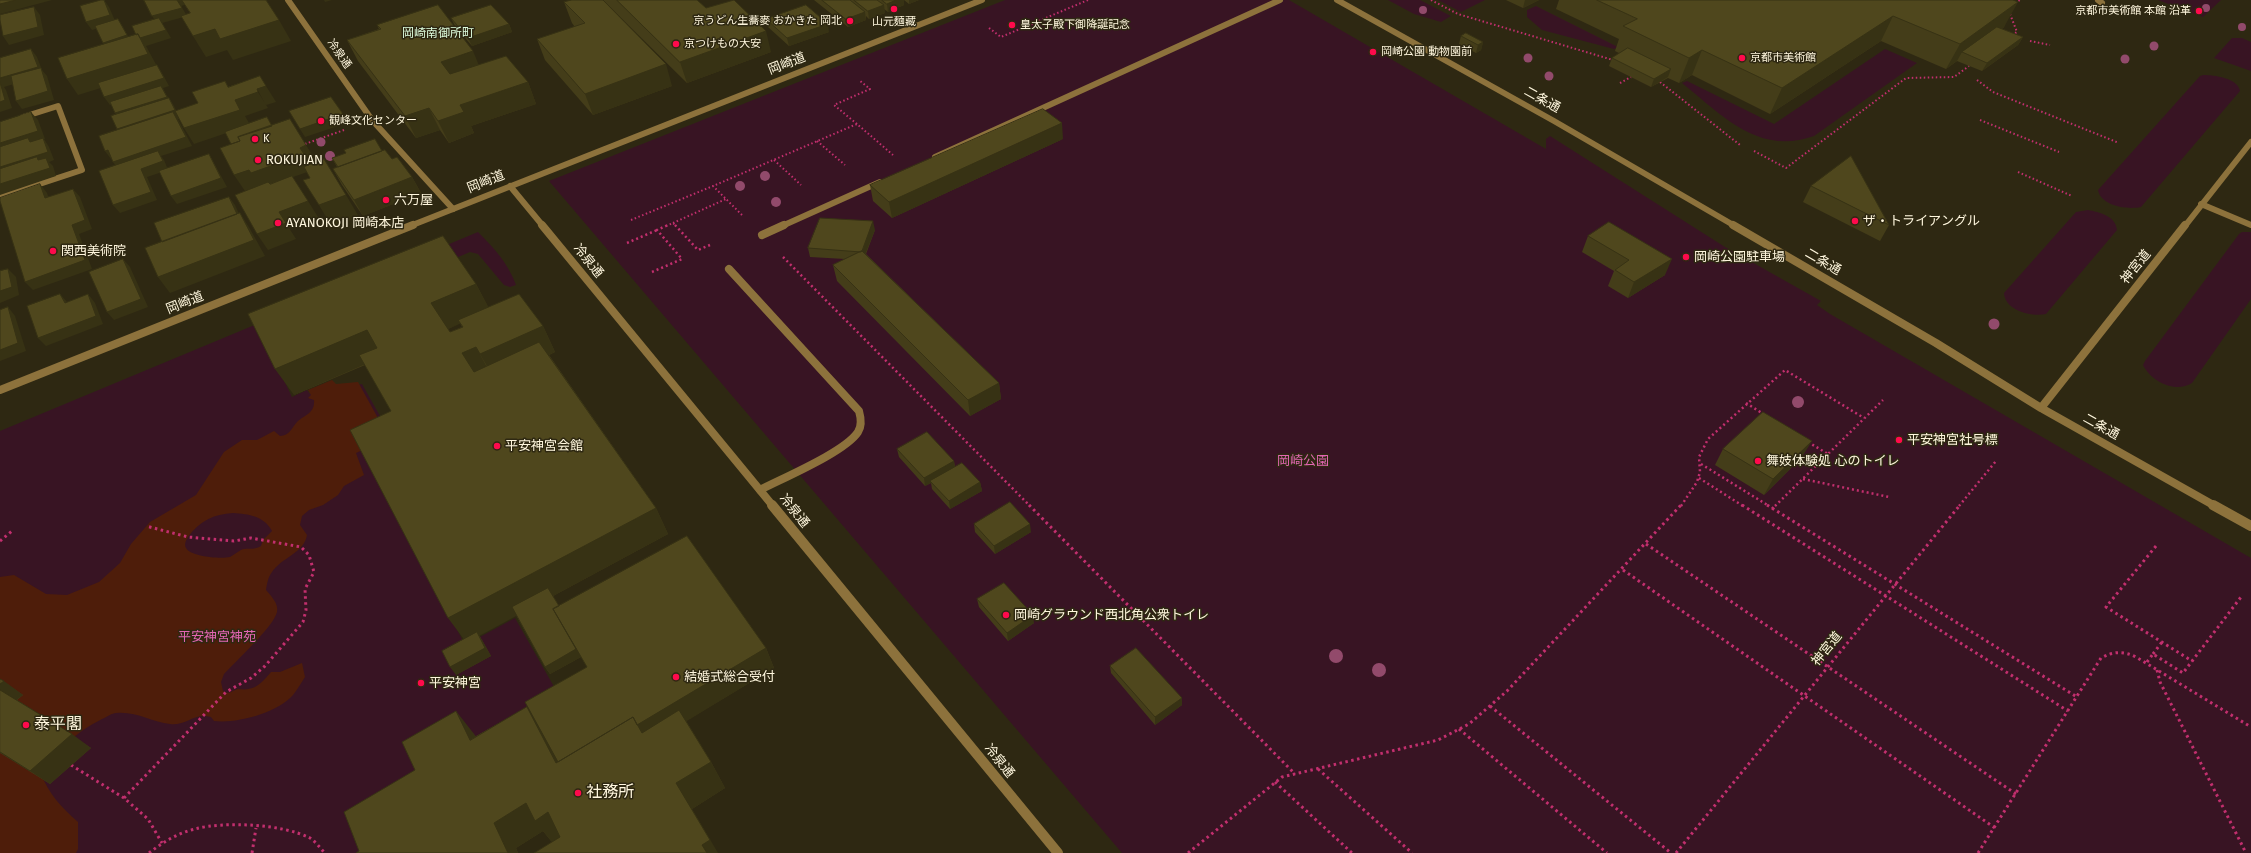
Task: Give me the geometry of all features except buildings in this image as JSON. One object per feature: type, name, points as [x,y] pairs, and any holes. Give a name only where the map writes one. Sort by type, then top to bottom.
[{"type":"street","name":"冷泉通","points":[[288,0],[372,120],[453,209]]},
{"type":"street","name":"岡崎道","points":[[0,390],[510,186],[982,0]]},
{"type":"street","points":[[909,169],[1280,0]]},
{"type":"street","name":"二条通","points":[[1337,0],[1554,121],[1936,343],[2041,408],[2251,526]]},
{"type":"street","points":[[0,197],[82,170],[58,106],[14,120]]},
{"type":"street","name":"神宮道","points":[[2041,408],[2251,142]]},
{"type":"street","points":[[762,235],[889,178]]},
{"type":"street","name":"冷泉通","points":[[510,186],[1058,853]]},
{"type":"street","points":[[2201,204],[2251,225]]},
{"type":"street","points":[[729,269],[859,410],[862,421],[858,433],[845,444],[760,490]]},
{"type":"path","points":[[984,24],[1001,37],[1088,0]]},
{"type":"path","points":[[1431,0],[1458,14],[1618,61]]},
{"type":"path","points":[[2012,5],[2020,0]]},
{"type":"path","points":[[2009,12],[2016,32],[2011,36]]},
{"type":"path","points":[[2030,41],[2050,45]]},
{"type":"path","points":[[1754,151],[1786,168],[1906,78],[1954,77],[1969,66]]},
{"type":"path","points":[[855,76],[870,89],[834,105],[909,169]]},
{"type":"path","points":[[1620,83],[1630,77]]},
{"type":"path","points":[[1977,80],[1993,92],[2119,143]]},
{"type":"path","points":[[1660,82],[1740,145]]},
{"type":"path","points":[[1980,120],[2059,152]]},
{"type":"path","points":[[631,220],[857,124]]},
{"type":"path","points":[[305,144],[326,136]]},
{"type":"path","points":[[818,141],[869,187]]},
{"type":"path","points":[[774,160],[825,207]]},
{"type":"path","points":[[2018,172],[2072,196]]},
{"type":"path","points":[[713,186],[1295,774]]},
{"type":"path","points":[[627,243],[726,199]]},
{"type":"path","points":[[673,223],[698,250],[711,245]]},
{"type":"path","points":[[652,272],[682,258],[657,230]]},
{"type":"path","points":[[1188,853],[1282,777],[1432,742],[1459,729],[1490,706],[1507,691],[1623,570],[1678,510],[1692,491],[1699,478],[1699,457],[1708,439],[1746,403],[1786,370],[1864,418]]},
{"type":"path","points":[[1772,509],[1883,400]]},
{"type":"path","points":[[1746,403],[1771,419]]},
{"type":"path","points":[[1803,438],[1828,454]]},
{"type":"path","name":"神宮道","points":[[1676,853],[1996,461]]},
{"type":"path","points":[[1700,464],[2077,697]]},
{"type":"path","points":[[1699,478],[2068,711]]},
{"type":"path","points":[[1803,478],[1889,497]]},
{"type":"path","points":[[124,798],[206,715],[226,692],[257,674],[303,622],[306,610],[304,599],[305,589],[314,572],[309,555],[301,547],[251,538],[234,541],[188,537],[146,526]]},
{"type":"path","points":[[0,541],[12,531]]},
{"type":"path","points":[[1646,544],[2016,794]]},
{"type":"path","points":[[2156,546],[2106,608],[2192,661]]},
{"type":"path","points":[[1623,570],[1995,828]]},
{"type":"path","points":[[2153,654],[2183,673],[2241,597]]},
{"type":"path","points":[[2147,662],[2162,642]]},
{"type":"path","points":[[1978,853],[2101,658],[2107,654],[2126,653],[2147,662],[2192,688],[2251,727]]},
{"type":"path","points":[[2157,669],[2160,682],[2246,853]]},
{"type":"path","points":[[1490,706],[1671,853]]},
{"type":"path","points":[[1459,729],[1607,853]]},
{"type":"path","points":[[72,765],[124,798],[148,819],[162,843]]},
{"type":"path","points":[[1318,769],[1412,853]]},
{"type":"path","points":[[1275,782],[1352,853]]},
{"type":"path","points":[[149,853],[162,843],[201,827],[229,825],[284,831],[307,837],[315,841],[326,853]]},
{"type":"path","points":[[252,853],[256,828]]},
{"type":"green space","name":"岡崎公園","points":[[1005,0],[1289,0],[1546,149],[1546,139],[1550,136],[1725,247],[1821,301],[1817,305],[1830,314],[2251,558],[2251,853],[1122,853],[549,181]]},
{"type":"green space","points":[[1388,0],[1420,0],[1451,16],[1441,22],[1414,14]]},
{"type":"green space","points":[[1438,0],[1485,0],[1461,12]]},
{"type":"green space","points":[[2158,0],[2221,0],[2203,17]]},
{"type":"green space","points":[[1536,6],[1618,47],[1614,49],[1542,30],[1527,17],[1527,10]]},
{"type":"green space","points":[[2232,38],[2242,38],[2251,42],[2251,71],[2214,58]]},
{"type":"green space","points":[[1885,49],[1917,63],[1814,136],[1794,141],[1775,141],[1742,129],[1712,108],[1682,83],[1687,81],[1774,124]]},
{"type":"green space","points":[[2203,75],[2230,80],[2235,83],[2240,91],[2141,207],[2129,208],[2115,206],[2104,200],[2098,190],[2200,76]]},
{"type":"green space","points":[[2088,210],[2110,218],[2114,221],[2117,230],[2046,314],[2034,315],[2014,308],[2009,304],[2004,293],[2076,212]]},
{"type":"green space","name":"平安神宮神苑","points":[[478,232],[500,256],[513,277],[516,285],[510,287],[504,285],[478,254],[470,252],[264,339],[292,397],[307,390],[310,394],[362,384],[393,439],[365,452],[465,645],[515,618],[557,692],[422,769],[366,853],[0,853],[0,431]]},
{"type":"green space","points":[[2242,232],[2251,232],[2251,299],[2192,383],[2178,387],[2158,381],[2143,365],[2145,361]]},
{"type":"shaded area","points":[[332,380],[336,384],[358,382],[389,438],[356,453],[364,475],[344,486],[338,495],[323,505],[309,510],[302,516],[300,525],[307,535],[305,541],[297,551],[276,567],[268,581],[266,590],[277,606],[277,612],[262,635],[224,674],[221,682],[223,691],[227,693],[238,689],[252,688],[261,683],[271,672],[280,672],[302,663],[305,677],[298,689],[286,701],[267,712],[233,721],[214,721],[211,717],[200,716],[181,723],[170,724],[137,715],[116,713],[92,724],[68,742],[54,756],[41,774],[56,800],[78,822],[78,849],[76,853],[0,853],[0,577],[14,575],[46,594],[67,595],[99,582],[120,563],[131,544],[150,522],[196,495],[224,452],[242,440],[257,440],[274,431],[280,436],[288,433],[297,422],[313,408],[314,400],[308,398],[311,395],[308,390]],"holes":[[[239,513],[256,517],[269,526],[272,531],[263,540],[261,546],[243,549],[226,558],[200,555],[189,551],[185,547],[187,538],[192,531],[208,519],[220,515]]]},
{"type":"place","name":"山元麵藏","points":[[894,9]]},
{"type":"place","name":"京都市美術館 本館 沿革","points":[[2199,11]]},
{"type":"place","name":"京うどん生蕎麥 おかきた 岡北","points":[[850,21]]},
{"type":"place","name":"皇太子殿下御降誕記念","points":[[1012,25]]},
{"type":"place","name":"京つけもの大安","points":[[676,44]]},
{"type":"place","name":"岡崎公園 動物園前","points":[[1373,52]]},
{"type":"place","name":"京都市美術館","points":[[1742,58]]},
{"type":"place","name":"観峰文化センター","points":[[321,121]]},
{"type":"place","name":"K","points":[[255,139]]},
{"type":"place","name":"ROKUJIAN","points":[[258,160]]},
{"type":"place","name":"六万屋","points":[[386,200]]},
{"type":"place","name":"ザ・トライアングル","points":[[1855,221]]},
{"type":"place","name":"AYANOKOJI 岡崎本店","points":[[278,223]]},
{"type":"place","name":"関西美術院","points":[[53,251]]},
{"type":"place","name":"岡崎公園駐車場","points":[[1686,257]]},
{"type":"place","name":"平安神宮社号標","points":[[1899,440]]},
{"type":"place","name":"平安神宮会館","points":[[497,446]]},
{"type":"place","name":"舞妓体験処 心のトイレ","points":[[1758,461]]},
{"type":"place","name":"岡崎グラウンド西北角公衆トイレ","points":[[1006,615]]},
{"type":"place","name":"結婚式総合受付","points":[[676,677]]},
{"type":"place","name":"平安神宮","points":[[421,683]]},
{"type":"place","name":"泰平閣","points":[[26,725]]},
{"type":"place","name":"社務所","points":[[578,793]]},
{"type":"district","name":"岡崎南御所町","points":[[438,34]]}]
